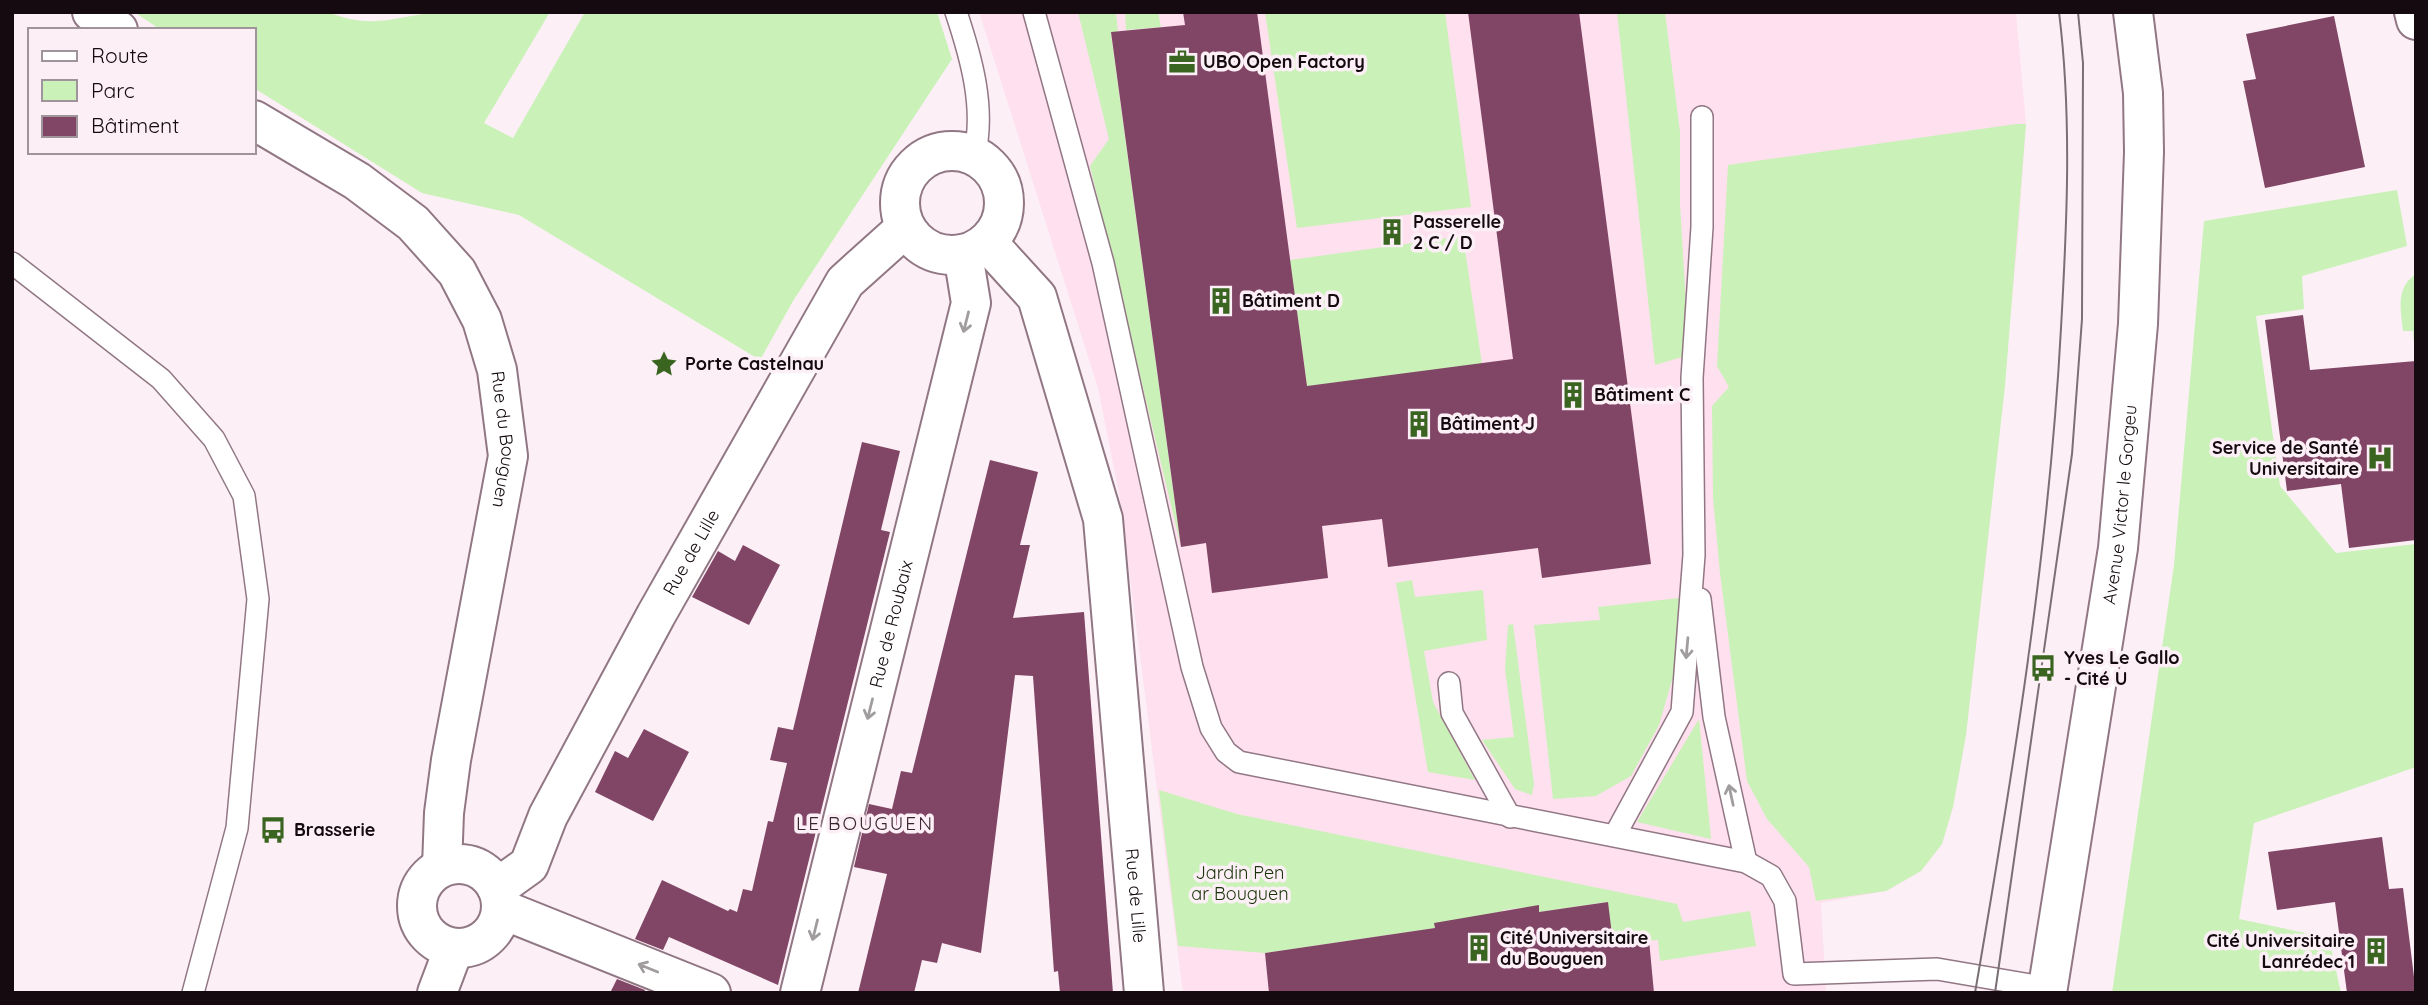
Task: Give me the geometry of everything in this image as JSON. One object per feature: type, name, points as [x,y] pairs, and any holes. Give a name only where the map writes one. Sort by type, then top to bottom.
[{"type":"street","points":[[92,12],[115,28]]},
{"type":"street","name":"Avenue Victor le Gorgeu","points":[[2048,990],[2118,548],[2136,351],[2144,152],[2143,93],[2133,12]]},
{"type":"street","points":[[2414,12],[2416,20]]},
{"type":"street","name":"Rue du Bouguen","points":[[256,121],[357,181],[412,223],[457,272],[482,320],[497,370],[508,456],[451,760],[444,813],[442,867]]},
{"type":"street","points":[[948,150],[974,156],[991,167],[1001,183],[1004,201],[998,228],[975,248],[940,255],[923,248],[905,228],[899,207],[901,189],[916,164],[931,154],[948,150]]},
{"type":"street","name":"Rue de Lille","points":[[499,899],[529,865],[548,816],[656,615],[845,282],[905,228]]},
{"type":"street","name":"Rue de Lille","points":[[975,248],[1037,297],[1103,519],[1144,993]]},
{"type":"street","name":"Rue de Roubaix","points":[[800,993],[971,303],[975,248]]},
{"type":"street","points":[[499,899],[496,926],[486,938],[468,947],[454,948],[439,943],[427,933],[417,913],[422,886],[442,867],[463,863],[482,870],[499,899],[711,993]]},
{"type":"street","points":[[437,993],[454,948]]},
{"type":"lane","points":[[956,12],[973,73],[980,133],[974,156]]},
{"type":"lane","points":[[1034,12],[1103,263],[1192,667],[1211,728],[1226,752],[1239,762],[1746,862],[1770,876],[1786,901],[1794,974],[1937,968],[2048,990]]},
{"type":"lane","points":[[1615,835],[1682,712],[1694,555],[1692,378],[1702,227],[1702,117]]},
{"type":"lane","points":[[12,263],[161,379],[214,439],[244,496],[258,599],[237,828],[193,993]]},
{"type":"lane","points":[[1694,555],[1714,717],[1746,862]]},
{"type":"lane","points":[[1449,683],[1452,713],[1510,817]]},
{"type":"shaded area","points":[[979,12],[2016,12],[2026,124],[2018,237],[1987,551],[1966,735],[1953,807],[1942,844],[1921,871],[1886,891],[1821,903],[1826,993],[1183,993],[1120,499],[1098,388]]},
{"type":"green space","points":[[134,12],[327,12],[344,18],[373,21],[443,12],[550,12],[484,123],[513,138],[585,12],[937,12],[952,59],[793,301],[760,360],[519,215],[422,193],[256,89],[256,28],[158,28]]},
{"type":"green space","points":[[1078,12],[1116,12],[1118,31],[1111,34],[1181,547],[1090,166],[1109,139]]},
{"type":"green space","points":[[1125,12],[1158,12],[1161,27],[1126,30]]},
{"type":"green space","points":[[1265,12],[1445,12],[1471,207],[1297,228]]},
{"type":"green space","points":[[1617,12],[1665,12],[1680,132],[1680,204],[1688,338],[1682,357],[1655,365]]},
{"type":"green space","points":[[2026,124],[2005,386],[1966,735],[1953,807],[1942,844],[1921,871],[1886,891],[1816,901],[1809,867],[1767,819],[1747,781],[1720,573],[1713,498],[1712,406],[1729,387],[1717,366],[1728,165]]},
{"type":"green space","points":[[2397,190],[2407,246],[2302,276],[2304,309],[2256,316],[2280,486],[2336,553],[2416,544],[2416,767],[2254,823],[2239,919],[2329,938],[2341,993],[2112,993],[2174,565],[2204,221]]},
{"type":"green space","points":[[1463,236],[1482,364],[1321,489],[1290,260]]},
{"type":"green space","points":[[2416,274],[2416,369],[2413,331],[2403,331],[2401,300],[2405,286]]},
{"type":"green space","points":[[1412,580],[1415,597],[1483,590],[1487,640],[1424,651],[1433,702],[1475,780],[1428,772],[1396,583]]},
{"type":"green space","points":[[1679,598],[1677,663],[1659,725],[1631,776],[1596,796],[1553,799],[1534,625],[1600,620],[1598,607]]},
{"type":"green space","points":[[1513,624],[1534,784],[1532,795],[1515,789],[1482,740],[1514,737],[1505,669],[1508,625]]},
{"type":"green space","points":[[1699,719],[1711,838],[1711,839],[1637,822]]},
{"type":"green space","name":"Jardin Pen ar Bouguen","points":[[1159,790],[1237,814],[1677,904],[1683,922],[1750,911],[1756,946],[1660,961],[1658,940],[1613,943],[1607,902],[1539,912],[1539,906],[1503,910],[1504,918],[1265,953],[1178,946]]},
{"type":"building","points":[[1183,12],[1257,12],[1307,386],[1513,359],[1468,12],[1579,12],[1651,564],[1542,578],[1538,548],[1388,567],[1382,519],[1322,526],[1328,578],[1212,593],[1206,543],[1181,547],[1111,32],[1185,25]]},
{"type":"building","points":[[2334,16],[2365,167],[2265,188],[2243,81],[2256,79],[2246,34]]},
{"type":"building","name":"Service de Santé Universitaire","points":[[2303,315],[2310,370],[2416,361],[2416,540],[2349,548],[2341,484],[2287,491],[2265,320]]},
{"type":"building","points":[[862,442],[900,451],[881,530],[890,532],[778,985],[669,937],[663,950],[635,939],[662,880],[728,911],[730,909],[737,912],[743,889],[752,891],[768,821],[773,822],[787,763],[770,760],[778,727],[793,730]]},
{"type":"building","points":[[990,460],[1038,472],[1020,545],[1030,545],[1013,618],[1084,612],[1113,993],[1060,993],[1058,971],[1054,972],[1033,676],[1015,675],[981,953],[942,943],[937,963],[922,960],[914,993],[858,993],[887,874],[854,867],[869,804],[892,809],[901,771],[912,773]]},
{"type":"building","points":[[743,545],[780,565],[749,625],[692,597],[718,551],[735,561]]},
{"type":"building","points":[[644,729],[689,752],[653,821],[595,792],[615,751],[628,758]]},
{"type":"building","name":"Cité Universitaire Lanrédec 1","points":[[2382,837],[2389,889],[2403,888],[2416,993],[2347,993],[2335,902],[2277,910],[2268,852]]},
{"type":"building","name":"Cité Universitaire du Bouguen","points":[[1608,902],[1613,943],[1649,940],[1654,993],[1269,993],[1265,953],[1435,928],[1434,923],[1539,905],[1539,912]]},
{"type":"building","points":[[617,979],[645,990],[644,993],[610,993]]},
{"type":"tram line","points":[[1975,993],[2028,662],[2048,495],[2063,289],[2067,170],[2066,91],[2059,12]]},
{"type":"tram line","points":[[1995,993],[2072,454],[2082,319],[2083,63],[2078,12]]},
{"type":"place","name":"UBO Open Factory","points":[[1182,62]]},
{"type":"place","name":"Passerelle 2 C / D","points":[[1392,232]]},
{"type":"place","name":"Bâtiment D","points":[[1221,301]]},
{"type":"place","name":"Porte Castelnau","points":[[664,364]]},
{"type":"place","name":"Bâtiment C","points":[[1573,395]]},
{"type":"place","name":"Bâtiment J","points":[[1419,424]]},
{"type":"place","name":"Service de Santé Universitaire","points":[[2380,458]]},
{"type":"place","name":"Yves Le Gallo - Cité U","points":[[2043,668]]},
{"type":"place","name":"Brasserie","points":[[273,830]]},
{"type":"place","name":"Cité Universitaire du Bouguen","points":[[1479,948]]},
{"type":"place","name":"Cité Universitaire Lanrédec 1","points":[[2376,951]]},
{"type":"district","name":"LE BOUGUEN","points":[[865,823]]}]
